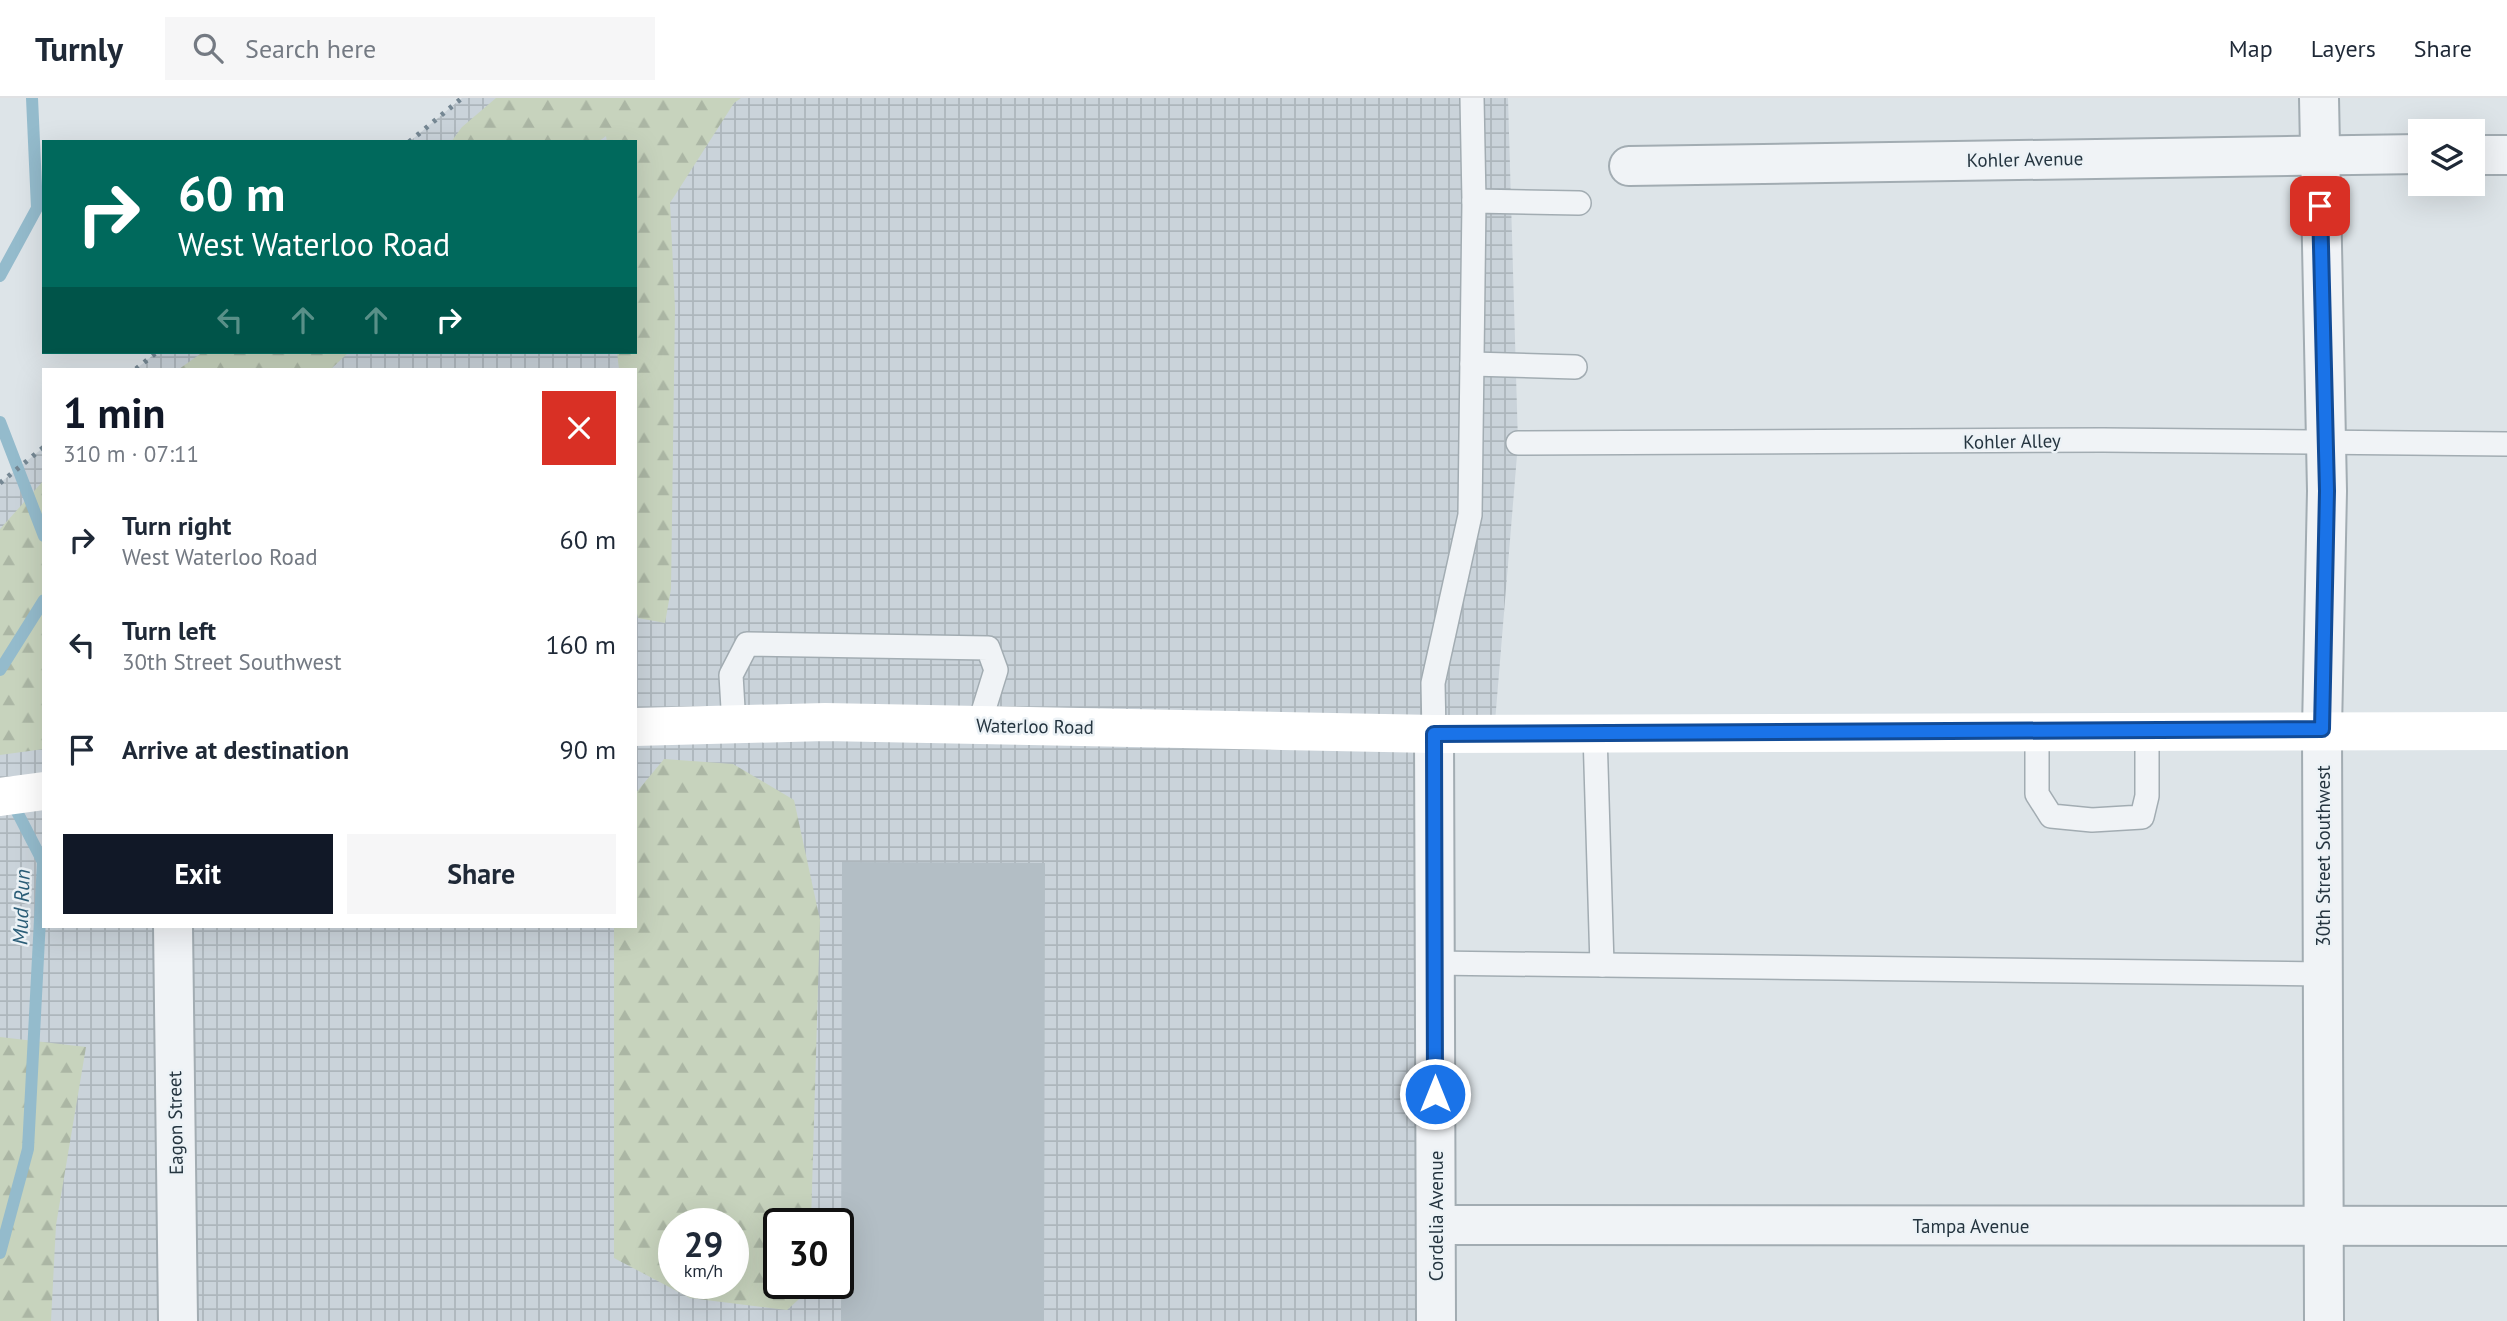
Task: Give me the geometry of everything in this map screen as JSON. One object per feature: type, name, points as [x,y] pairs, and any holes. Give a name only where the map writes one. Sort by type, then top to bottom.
[{"type":"main road","name":"Waterloo Road","points":[[637,727],[825,722],[1434,734],[2322,729],[2507,731]]},
{"type":"main road","points":[[0,797],[42,791]]},
{"type":"street","name":"30th Street Southwest","points":[[2319,98],[2326,443],[2322,729],[2324,1321]]},
{"type":"street","name":"Kohler Avenue","points":[[1629,166],[2319,153],[2408,154]]},
{"type":"street","points":[[2485,155],[2507,155]]},
{"type":"street","name":"Cordelia Avenue","points":[[1434,734],[1436,1321]]},
{"type":"street","name":"Eagon Street","points":[[173,928],[178,1321]]},
{"type":"street","name":"Tampa Avenue","points":[[1436,1225],[2507,1226]]},
{"type":"lane","points":[[1434,734],[1433,683],[1470,514],[1474,201],[1472,98]]},
{"type":"lane","points":[[1474,201],[1579,203]]},
{"type":"lane","points":[[1472,364],[1575,367]]},
{"type":"lane","name":"Kohler Alley","points":[[1518,443],[2103,440],[2507,444]]},
{"type":"lane","points":[[734,725],[731,675],[747,643],[988,648],[996,670],[979,726]]},
{"type":"lane","points":[[2036,730],[2037,794],[2051,816],[2092,821],[2142,817],[2147,796],[2147,730]]},
{"type":"lane","points":[[1595,733],[1602,965]]},
{"type":"lane","points":[[1434,964],[2323,974]]},
{"type":"shaded area","points":[[462,98],[1508,98],[1518,443],[1494,734],[1434,734],[1436,1321],[0,1321],[0,483],[42,449],[42,928],[637,928],[637,368],[137,368],[155,354],[637,354],[637,140],[411,140]]},
{"type":"green space","points":[[496,98],[741,98],[734,103],[670,203],[675,308],[671,589],[665,623],[638,618],[637,613],[637,368],[619,368],[617,354],[637,354],[637,140],[607,140],[606,136],[601,140],[452,140],[462,127]]},
{"type":"green space","points":[[200,354],[347,354],[332,368],[180,368]]},
{"type":"green space","points":[[42,482],[42,749],[0,755],[0,529]]},
{"type":"green space","points":[[664,759],[733,764],[794,800],[820,920],[811,1208],[763,1208],[763,1299],[799,1299],[787,1310],[698,1299],[749,1299],[749,1208],[658,1208],[658,1281],[614,1258],[614,928],[637,928],[637,792]]},
{"type":"green space","points":[[0,1037],[86,1047],[56,1225],[51,1321],[0,1321]]},
{"type":"building","points":[[842,862],[1045,863],[1044,1321],[841,1321],[841,1299],[854,1299],[854,1208],[841,1208]]},
{"type":"waterway","name":"Mud Run","points":[[0,276],[37,208],[32,98]]},
{"type":"waterway","name":"Mud Run","points":[[0,422],[42,531]]},
{"type":"waterway","name":"Mud Run","points":[[0,670],[42,603]]},
{"type":"waterway","name":"Mud Run","points":[[12,802],[42,860]]},
{"type":"waterway","name":"Mud Run","points":[[0,1253],[28,1149],[42,881]]},
{"type":"railway","points":[[411,140],[462,98]]},
{"type":"railway","points":[[137,368],[155,354]]},
{"type":"railway","points":[[0,483],[42,449]]},
{"type":"route","points":[[1435,1094],[1434,734],[2322,729],[2327,491],[2320,206]]}]
